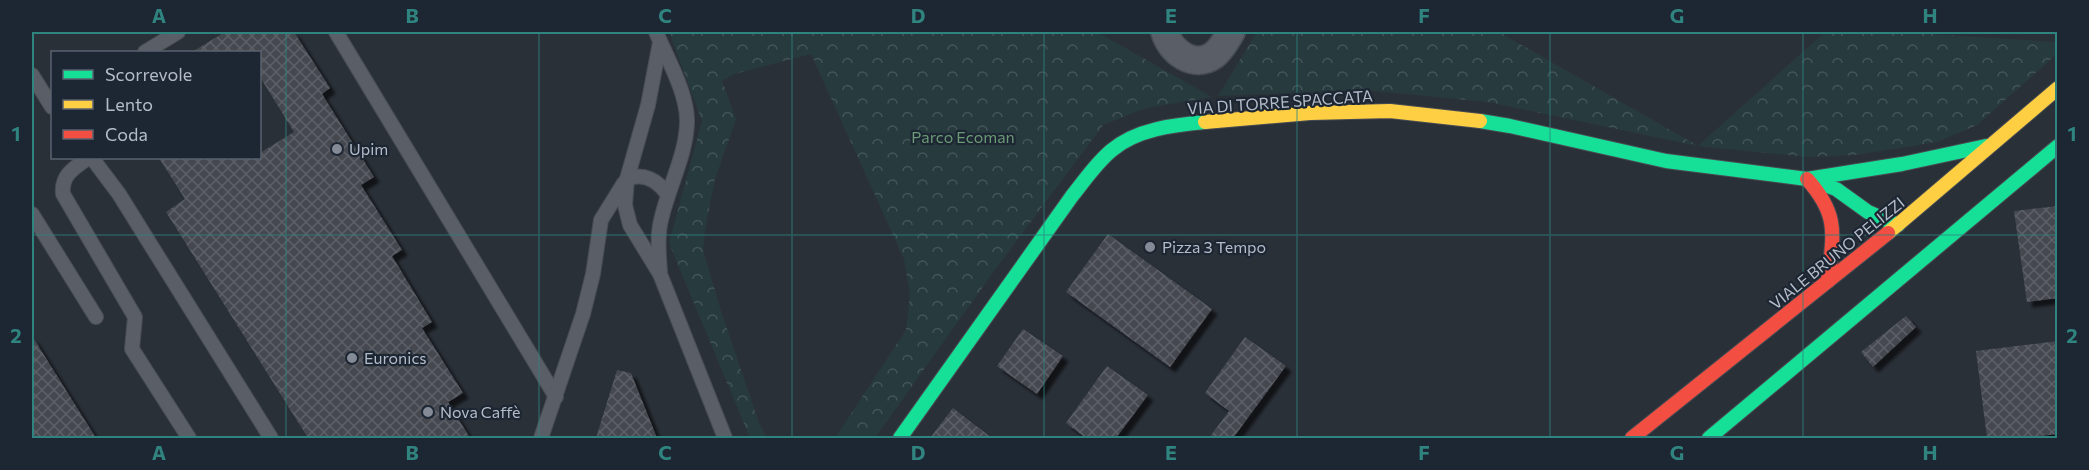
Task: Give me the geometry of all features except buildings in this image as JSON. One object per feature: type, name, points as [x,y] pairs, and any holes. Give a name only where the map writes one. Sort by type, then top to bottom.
[{"type":"street","points":[[1165,32],[1169,43],[1176,51],[1188,59],[1197,61],[1213,56],[1220,50],[1231,32]]},
{"type":"street","name":"VIALE BRUNO PELIZZI","points":[[1632,438],[1828,281],[1901,229],[1991,145],[2058,87]]},
{"type":"street","name":"VIA DI TORRE SPACCATA","points":[[900,438],[1059,214],[1100,161],[1121,143],[1148,131],[1194,123],[1310,113],[1390,111],[1452,117],[1510,126],[1666,161],[1808,179],[1836,189],[1868,212],[1901,229]]},
{"type":"street","name":"VIA DI TORRE SPACCATA","points":[[1808,179],[1902,164],[1991,145]]},
{"type":"street","points":[[1709,438],[1922,253],[2058,146]]},
{"type":"street","points":[[1843,172],[1861,187]]},
{"type":"street","points":[[1808,179],[1824,199],[1831,216],[1833,228],[1828,281]]},
{"type":"street","points":[[1879,202],[1901,229]]},
{"type":"lane","points":[[146,51],[178,32]]},
{"type":"lane","points":[[336,32],[556,397]]},
{"type":"lane","points":[[658,37],[648,105],[627,179],[624,200],[630,225],[660,274],[725,438]]},
{"type":"lane","points":[[658,37],[680,88],[687,115],[685,139],[658,238],[660,274]]},
{"type":"lane","points":[[32,75],[51,104]]},
{"type":"lane","points":[[89,159],[67,174],[62,183],[63,194],[135,316],[132,349],[189,438]]},
{"type":"lane","points":[[91,159],[119,195],[271,438]]},
{"type":"lane","points":[[542,438],[583,314],[593,274],[601,220],[627,179],[639,175],[645,176],[661,186],[668,195]]},
{"type":"lane","points":[[32,214],[96,317]]},
{"type":"green space","name":"Parco Ecoman","points":[[669,32],[1097,32],[1212,97],[1146,108],[1103,125],[992,274],[875,438],[835,438],[906,330],[910,293],[904,259],[811,54],[734,74],[722,81],[736,119],[715,179],[703,250],[759,423],[767,438],[750,438],[669,243],[702,121]]},
{"type":"green space","points":[[1257,32],[1499,32],[1698,146],[1488,102],[1363,90],[1218,96]]},
{"type":"green space","points":[[1825,32],[1897,32],[2057,42],[2057,54],[1977,125],[1937,142],[1855,155],[1808,157],[1698,146]]},
{"type":"traffic: fast","points":[[1480,121],[1666,161],[1807,179],[1836,189],[1868,212],[1898,225]]},
{"type":"traffic: fast","points":[[900,438],[1072,196],[1101,160],[1133,137],[1169,127],[1205,122]]},
{"type":"traffic: fast","points":[[1807,179],[1902,164],[1986,146]]},
{"type":"traffic: fast","points":[[1709,438],[2058,146]]},
{"type":"traffic: slow","points":[[1888,233],[2058,88]]},
{"type":"traffic: slow","points":[[1205,122],[1310,113],[1390,111],[1480,121]]},
{"type":"traffic: jam","points":[[1807,179],[1825,204],[1832,227],[1828,281]]},
{"type":"traffic: jam","points":[[1632,438],[1888,233]]},
{"type":"place","name":"Upim","points":[[337,149]]},
{"type":"place","name":"Pizza 3 Tempo","points":[[1150,247]]},
{"type":"place","name":"Euronics","points":[[352,358]]},
{"type":"place","name":"Nova Caffè","points":[[428,412]]}]
